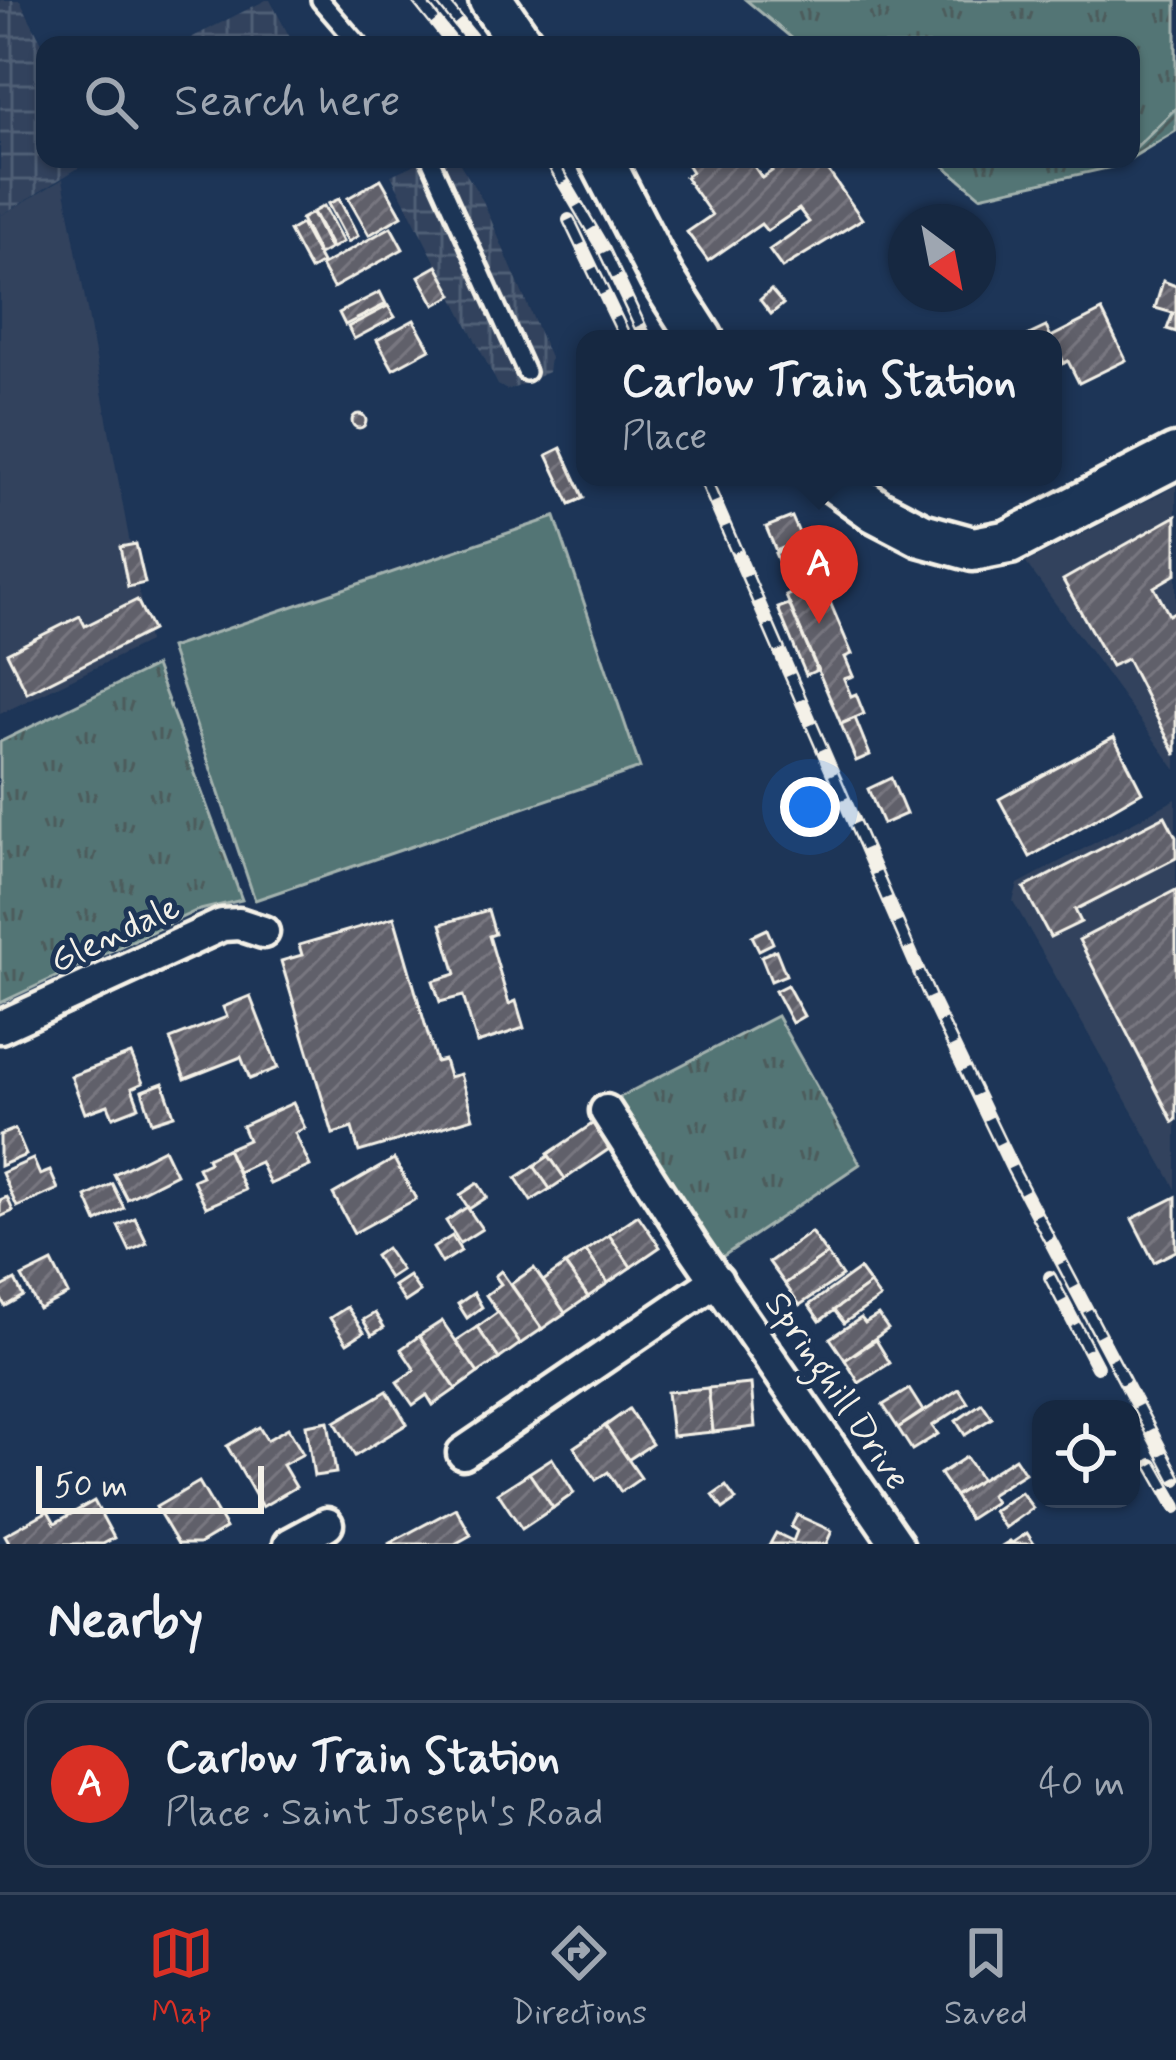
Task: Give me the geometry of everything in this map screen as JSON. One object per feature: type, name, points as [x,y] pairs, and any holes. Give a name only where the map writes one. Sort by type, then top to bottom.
[{"type":"street","points":[[496,2],[517,36]]},
{"type":"street","points":[[606,168],[662,278],[695,330]]},
{"type":"street","points":[[842,486],[922,536],[973,549],[1010,542],[1176,456]]},
{"type":"street","name":"Glendale","points":[[0,1027],[222,925],[239,924],[263,932]]},
{"type":"street","name":"Springhill Drive","points":[[606,1111],[687,1238],[897,1544]]},
{"type":"street","name":"Springhill Drive","points":[[463,1453],[717,1280]]},
{"type":"street","points":[[290,1544],[327,1524]]},
{"type":"lane","points":[[320,0],[351,36]]},
{"type":"lane","points":[[434,168],[526,372]]},
{"type":"shaded area","points":[[0,0],[20,0],[38,36],[36,168],[78,168],[0,216]]},
{"type":"shaded area","points":[[270,0],[289,36],[195,36]]},
{"type":"shaded area","points":[[406,168],[463,168],[483,201],[550,358],[548,372],[507,390],[498,385],[391,175]]},
{"type":"shaded area","points":[[63,179],[148,642],[0,714],[0,216]]},
{"type":"shaded area","points":[[1176,486],[1176,770],[1026,563]]},
{"type":"shaded area","points":[[1176,799],[1176,1189],[1013,901],[1018,884]]},
{"type":"green space","points":[[746,0],[1176,0],[1176,108],[1140,143],[1140,36],[789,36]]},
{"type":"green space","points":[[1176,108],[1176,131],[1140,153],[1140,143]]},
{"type":"green space","points":[[947,168],[1108,168],[980,196]]},
{"type":"green space","points":[[555,517],[640,768],[255,900],[170,648]]},
{"type":"green space","points":[[155,666],[242,900],[196,911],[0,1003],[0,742]]},
{"type":"green space","points":[[777,1016],[860,1164],[713,1263],[612,1101]]},
{"type":"building","points":[[690,168],[755,168],[762,178],[772,171],[770,168],[826,168],[862,219],[782,268],[769,250],[809,222],[799,209],[767,231],[761,224],[708,261],[687,232],[712,215],[685,177],[692,172]]},
{"type":"building","points":[[381,179],[402,216],[369,235],[348,198]]},
{"type":"building","points":[[339,199],[358,236],[348,242],[328,204]]},
{"type":"building","points":[[324,206],[343,242],[332,248],[313,212]]},
{"type":"building","points":[[312,213],[330,249],[319,255],[301,219]]},
{"type":"building","points":[[301,224],[322,263],[310,270],[289,231]]},
{"type":"building","points":[[391,227],[403,249],[333,288],[321,266]]},
{"type":"building","points":[[437,266],[453,295],[435,305],[419,276]]},
{"type":"building","points":[[1163,281],[1176,286],[1176,332],[1167,329],[1173,313],[1155,308]]},
{"type":"building","points":[[771,290],[783,304],[771,314],[760,300]]},
{"type":"building","points":[[380,292],[386,304],[345,325],[339,313]]},
{"type":"building","points":[[388,306],[395,317],[354,339],[348,327]]},
{"type":"building","points":[[1102,311],[1126,360],[1079,383],[1068,361],[1062,359],[1062,331]]},
{"type":"building","points":[[414,320],[430,349],[393,369],[377,340]]},
{"type":"building","points":[[359,414],[366,421],[359,428],[352,421]]},
{"type":"building","points":[[561,448],[584,498],[570,504],[547,455]]},
{"type":"building","points":[[1176,516],[1176,574],[1154,587],[1169,615],[1176,611],[1176,755],[1127,659],[1111,666],[1063,580]]},
{"type":"building","points":[[792,517],[802,540],[776,551],[766,527]]},
{"type":"building","points":[[136,544],[145,583],[128,587],[120,547]]},
{"type":"building","points":[[797,544],[814,585],[821,581],[852,654],[845,657],[853,676],[844,679],[864,714],[841,724],[786,596],[792,593],[775,553]]},
{"type":"building","points":[[137,600],[152,630],[27,693],[7,653],[80,616],[85,626]]},
{"type":"building","points":[[789,604],[817,670],[806,675],[778,608]]},
{"type":"building","points":[[855,718],[870,755],[856,761],[841,724]]},
{"type":"building","points":[[1114,737],[1142,792],[1030,857],[999,799]]},
{"type":"building","points":[[891,778],[906,814],[883,824],[868,789]]},
{"type":"building","points":[[1165,816],[1176,837],[1176,858],[1075,910],[1081,922],[1050,937],[1024,888]]},
{"type":"building","points":[[1176,890],[1176,1120],[1173,1122],[1079,940]]},
{"type":"building","points":[[488,910],[495,934],[489,936],[509,1004],[516,1001],[524,1028],[477,1043],[463,996],[440,1002],[433,981],[456,974],[441,924]]},
{"type":"building","points":[[394,917],[436,1062],[444,1060],[449,1077],[460,1074],[473,1118],[359,1152],[352,1128],[333,1134],[281,961],[302,955],[299,945]]},
{"type":"building","points":[[767,929],[773,943],[759,950],[752,936]]},
{"type":"building","points":[[776,950],[786,975],[771,981],[761,956]]},
{"type":"building","points":[[787,985],[804,1016],[792,1023],[775,991]]},
{"type":"building","points":[[250,996],[278,1068],[250,1079],[241,1057],[185,1079],[170,1039],[227,1017],[223,1007]]},
{"type":"building","points":[[131,1054],[143,1083],[132,1088],[139,1107],[113,1117],[108,1105],[85,1113],[71,1076]]},
{"type":"building","points":[[163,1083],[174,1115],[152,1122],[142,1091]]},
{"type":"building","points":[[293,1103],[305,1128],[295,1133],[310,1166],[270,1184],[260,1162],[238,1172],[227,1149],[248,1140],[242,1126]]},
{"type":"building","points":[[595,1122],[612,1147],[565,1179],[548,1154]]},
{"type":"building","points":[[15,1129],[26,1155],[0,1166],[0,1135]]},
{"type":"building","points":[[164,1149],[176,1174],[127,1199],[114,1174]]},
{"type":"building","points":[[227,1149],[245,1190],[206,1207],[193,1180],[202,1176],[198,1167],[209,1162],[207,1158]]},
{"type":"building","points":[[549,1156],[565,1179],[550,1189],[534,1166]]},
{"type":"building","points":[[33,1159],[40,1175],[50,1171],[58,1189],[17,1207],[2,1173]]},
{"type":"building","points":[[394,1159],[416,1199],[354,1233],[333,1194]]},
{"type":"building","points":[[534,1166],[550,1189],[531,1201],[516,1178]]},
{"type":"building","points":[[478,1183],[487,1197],[469,1209],[460,1195]]},
{"type":"building","points":[[112,1184],[124,1208],[97,1222],[86,1197]]},
{"type":"building","points":[[7,1197],[13,1211],[0,1217],[0,1200]]},
{"type":"building","points":[[1176,1197],[1176,1251],[1154,1262],[1132,1219]]},
{"type":"building","points":[[467,1207],[482,1229],[460,1243],[446,1221]]},
{"type":"building","points":[[638,1215],[660,1247],[631,1267],[609,1235]]},
{"type":"building","points":[[135,1218],[147,1243],[130,1251],[118,1226]]},
{"type":"building","points":[[811,1232],[827,1254],[785,1284],[769,1262]]},
{"type":"building","points":[[609,1235],[631,1267],[608,1283],[586,1251]]},
{"type":"building","points":[[452,1236],[461,1251],[442,1263],[433,1248]]},
{"type":"building","points":[[386,1248],[401,1270],[389,1278],[375,1256]]},
{"type":"building","points":[[586,1251],[608,1283],[588,1297],[565,1265]]},
{"type":"building","points":[[827,1254],[842,1276],[800,1305],[785,1284]]},
{"type":"building","points":[[52,1262],[68,1294],[39,1309],[22,1277]]},
{"type":"building","points":[[565,1265],[588,1297],[565,1313],[543,1281]]},
{"type":"building","points":[[534,1268],[565,1313],[542,1329],[511,1284]]},
{"type":"building","points":[[859,1269],[870,1284],[820,1321],[809,1305]]},
{"type":"building","points":[[501,1271],[542,1329],[520,1344],[486,1295],[501,1284],[495,1276]]},
{"type":"building","points":[[409,1276],[420,1292],[405,1302],[394,1286]]},
{"type":"building","points":[[15,1280],[23,1296],[5,1306],[0,1288]]},
{"type":"building","points":[[870,1284],[880,1298],[844,1323],[834,1310]]},
{"type":"building","points":[[474,1293],[482,1307],[467,1318],[458,1304]]},
{"type":"building","points":[[347,1307],[364,1332],[347,1343],[330,1318]]},
{"type":"building","points":[[498,1312],[520,1344],[499,1359],[477,1327]]},
{"type":"building","points":[[375,1313],[384,1327],[372,1335],[363,1320]]},
{"type":"building","points":[[878,1315],[888,1329],[845,1360],[830,1338],[861,1318],[865,1323]]},
{"type":"building","points":[[442,1321],[478,1373],[456,1389],[419,1336]]},
{"type":"building","points":[[477,1327],[499,1359],[478,1373],[456,1341]]},
{"type":"building","points":[[419,1336],[456,1389],[433,1405],[427,1395],[413,1405],[397,1382],[415,1370],[401,1349]]},
{"type":"building","points":[[876,1340],[890,1363],[859,1383],[845,1360]]},
{"type":"building","points":[[751,1384],[755,1427],[713,1432],[708,1388]]},
{"type":"building","points":[[708,1388],[713,1432],[672,1436],[667,1392]]},
{"type":"building","points":[[909,1389],[923,1411],[898,1428],[883,1405]]},
{"type":"building","points":[[959,1389],[968,1403],[932,1426],[938,1434],[912,1450],[898,1428]]},
{"type":"building","points":[[387,1391],[407,1424],[355,1456],[335,1422]]},
{"type":"building","points":[[982,1403],[992,1418],[965,1435],[956,1421]]},
{"type":"building","points":[[629,1409],[652,1444],[628,1460],[605,1426]]},
{"type":"building","points":[[328,1421],[336,1473],[314,1476],[306,1425]]},
{"type":"building","points":[[605,1426],[641,1478],[621,1492],[608,1472],[596,1480],[574,1447]]},
{"type":"building","points":[[259,1427],[267,1440],[288,1428],[303,1454],[283,1465],[296,1487],[262,1507],[227,1446]]},
{"type":"building","points":[[966,1457],[981,1480],[955,1496],[940,1474]]},
{"type":"building","points":[[552,1458],[574,1493],[553,1508],[529,1473]]},
{"type":"building","points":[[1015,1458],[1025,1473],[990,1495],[995,1502],[969,1519],[955,1496]]},
{"type":"building","points":[[529,1473],[553,1508],[522,1529],[498,1493]]},
{"type":"building","points":[[199,1482],[226,1528],[199,1544],[178,1544],[156,1507]]},
{"type":"building","points":[[726,1486],[736,1500],[723,1509],[713,1495]]},
{"type":"building","points":[[1021,1492],[1033,1508],[1005,1528],[993,1511]]},
{"type":"building","points":[[94,1501],[114,1538],[103,1544],[10,1544],[5,1535],[48,1511],[55,1523]]},
{"type":"building","points":[[456,1508],[471,1535],[455,1544],[388,1544]]},
{"type":"building","points":[[797,1515],[832,1531],[826,1544],[770,1544],[776,1533],[793,1541],[797,1531],[791,1527]]},
{"type":"building","points":[[1027,1533],[1034,1544],[1005,1544],[1012,1543]]},
{"type":"railway","points":[[418,0],[447,36]]},
{"type":"railway","points":[[441,0],[470,36]]},
{"type":"railway","points":[[555,168],[604,250],[642,330]]},
{"type":"railway","points":[[569,220],[622,330]]},
{"type":"railway","points":[[708,486],[930,997],[1013,1170],[1176,1479]]},
{"type":"railway","points":[[1050,1277],[1097,1367]]},
{"type":"railway","points":[[1152,1465],[1176,1507]]},
{"type":"place","name":"Carlow Train Station","points":[[819,624]]}]
